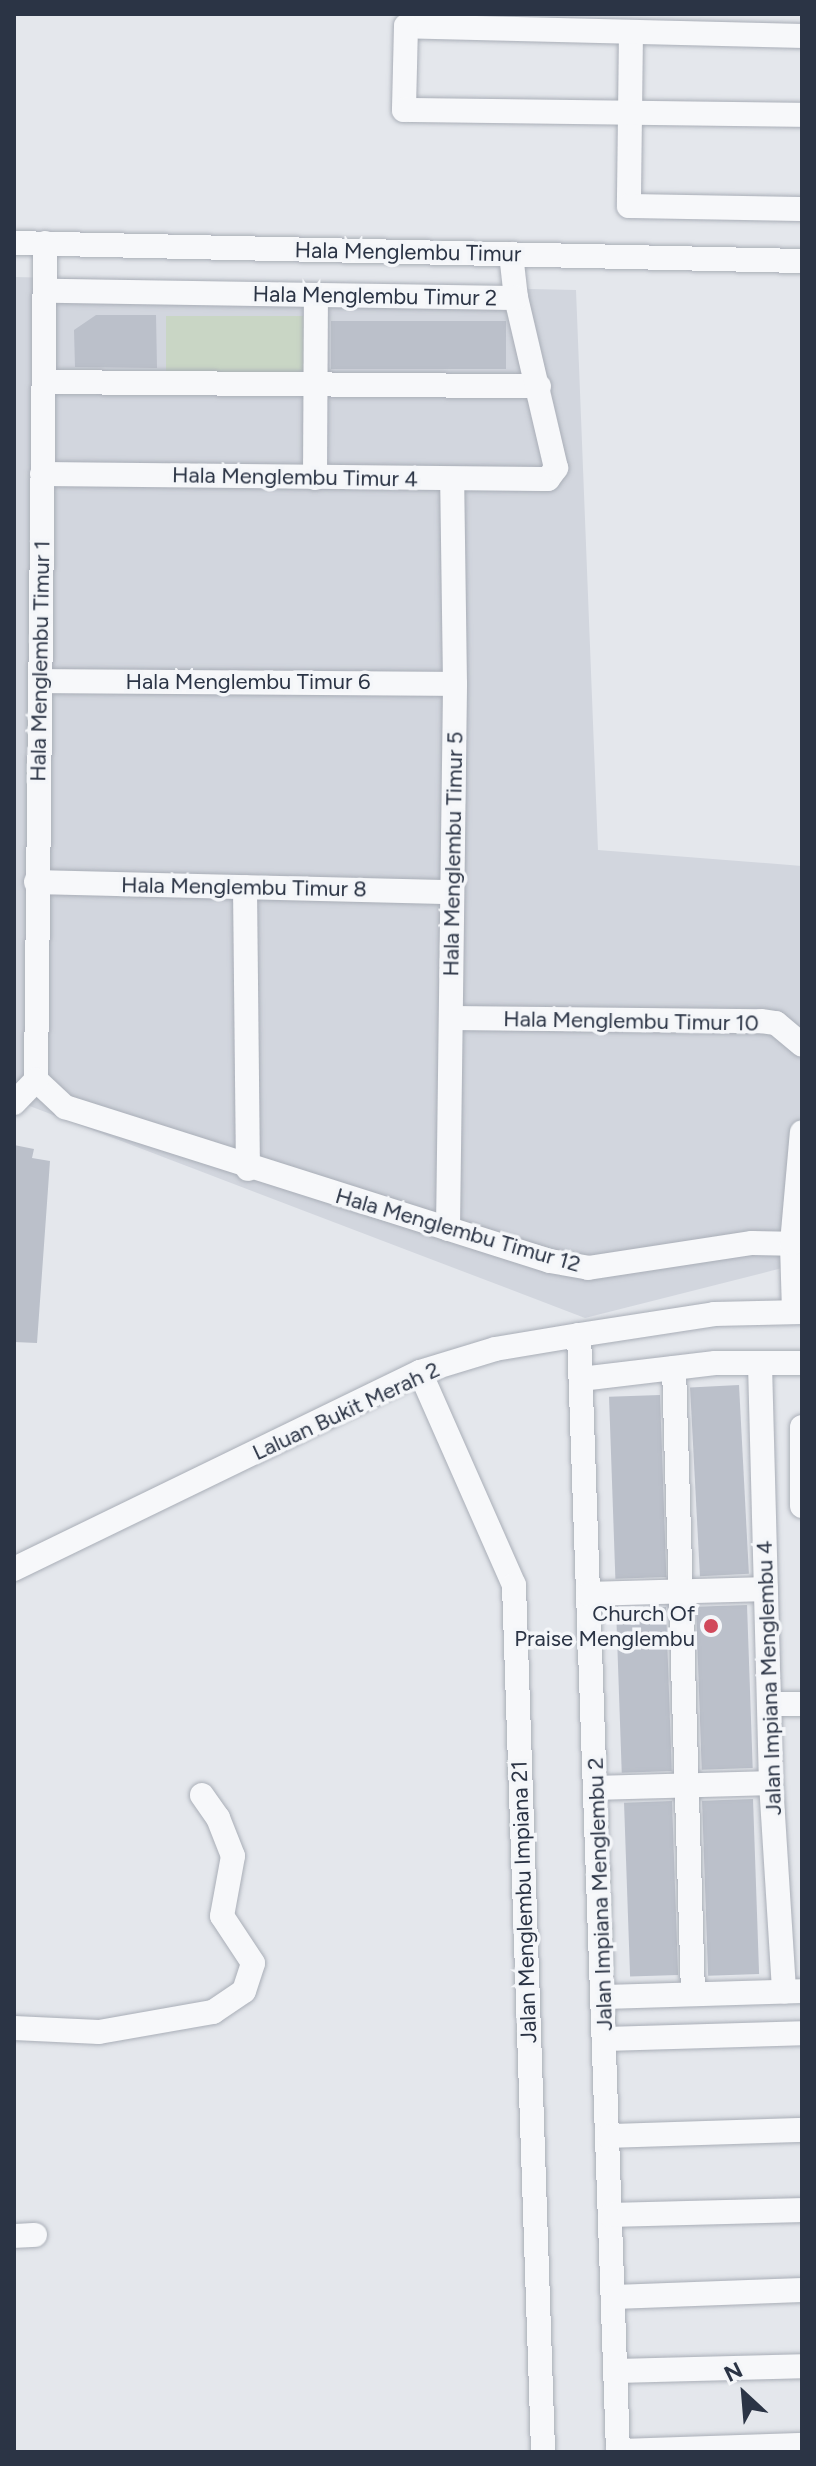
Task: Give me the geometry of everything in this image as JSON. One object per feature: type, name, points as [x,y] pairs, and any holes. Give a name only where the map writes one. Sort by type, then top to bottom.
[{"type":"street","points":[[802,36],[631,32],[538,22],[406,26],[404,110],[802,115]]},
{"type":"street","points":[[631,32],[629,206],[802,209]]},
{"type":"street","name":"Hala Menglembu Timur","points":[[14,243],[802,261]]},
{"type":"street","name":"Hala Menglembu Timur 1","points":[[36,1080],[24,939],[36,882],[45,243]]},
{"type":"street","points":[[511,254],[516,298]]},
{"type":"street","name":"Hala Menglembu Timur 2","points":[[46,291],[516,298],[556,468],[548,479]]},
{"type":"street","points":[[315,478],[316,295]]},
{"type":"street","points":[[44,382],[539,386]]},
{"type":"street","name":"Hala Menglembu Timur 4","points":[[42,474],[548,479]]},
{"type":"street","name":"Hala Menglembu Timur 5","points":[[448,1229],[455,684],[452,479]]},
{"type":"street","name":"Hala Menglembu Timur 6","points":[[40,681],[455,684]]},
{"type":"street","name":"Hala Menglembu Timur 8","points":[[36,882],[452,892]]},
{"type":"street","points":[[245,887],[248,1169]]},
{"type":"street","name":"Hala Menglembu Timur 10","points":[[452,1018],[761,1021],[776,1023],[802,1045]]},
{"type":"street","points":[[14,1103],[36,1080]]},
{"type":"street","name":"Hala Menglembu Timur 12","points":[[36,1080],[65,1107],[248,1169],[588,1268],[752,1243],[797,1243]]},
{"type":"street","points":[[798,1312],[797,1243],[802,1132]]},
{"type":"street","name":"Laluan Bukit Merah 2","points":[[14,1569],[420,1372],[495,1349],[579,1335],[714,1314],[798,1312]]},
{"type":"street","name":"Jalan Impiana Menglembu 2","points":[[579,1335],[618,2451]]},
{"type":"street","points":[[581,1379],[674,1368],[802,1363]]},
{"type":"street","name":"Jalan Impiana Menglembu 4","points":[[760,1364],[771,1783],[793,1991]]},
{"type":"street","points":[[674,1368],[693,1994]]},
{"type":"street","name":"Jalan Menglembu Impiana 21","points":[[420,1372],[514,1585],[543,2452]]},
{"type":"street","points":[[802,1427],[802,1506]]},
{"type":"street","points":[[589,1594],[766,1589]]},
{"type":"street","points":[[770,1704],[802,1704]]},
{"type":"street","points":[[596,1788],[771,1783]]},
{"type":"street","points":[[14,2028],[99,2032],[213,2012],[244,1991],[253,1963],[222,1916],[233,1856],[218,1818],[202,1795]]},
{"type":"street","points":[[604,1997],[793,1991]]},
{"type":"street","points":[[605,2039],[802,2033]]},
{"type":"street","points":[[609,2136],[802,2130]]},
{"type":"street","points":[[611,2215],[802,2210]]},
{"type":"street","points":[[614,2297],[802,2290]]},
{"type":"street","points":[[616,2371],[802,2366]]},
{"type":"street","points":[[618,2451],[802,2445]]},
{"type":"shaded area","points":[[14,277],[576,290],[598,850],[802,866],[802,1263],[585,1318],[14,1100]]},
{"type":"green space","points":[[166,316],[313,316],[313,375],[166,375]]},
{"type":"building","points":[[96,315],[156,315],[157,368],[75,367],[74,330]]},
{"type":"building","points":[[331,321],[506,321],[506,369],[331,369]]},
{"type":"building","points":[[14,1145],[34,1149],[32,1158],[50,1161],[37,1343],[14,1342]]},
{"type":"building","points":[[739,1385],[749,1574],[700,1576],[690,1388]]},
{"type":"building","points":[[660,1395],[666,1577],[615,1579],[609,1397]]},
{"type":"building","points":[[747,1605],[753,1768],[702,1770],[696,1607]]},
{"type":"building","points":[[666,1607],[672,1771],[622,1773],[616,1609]]},
{"type":"building","points":[[753,1799],[759,1974],[708,1976],[702,1801]]},
{"type":"building","points":[[672,1801],[678,1975],[630,1977],[624,1803]]},
{"type":"place","name":"Church Of Praise Menglembu","points":[[711,1626]]}]
